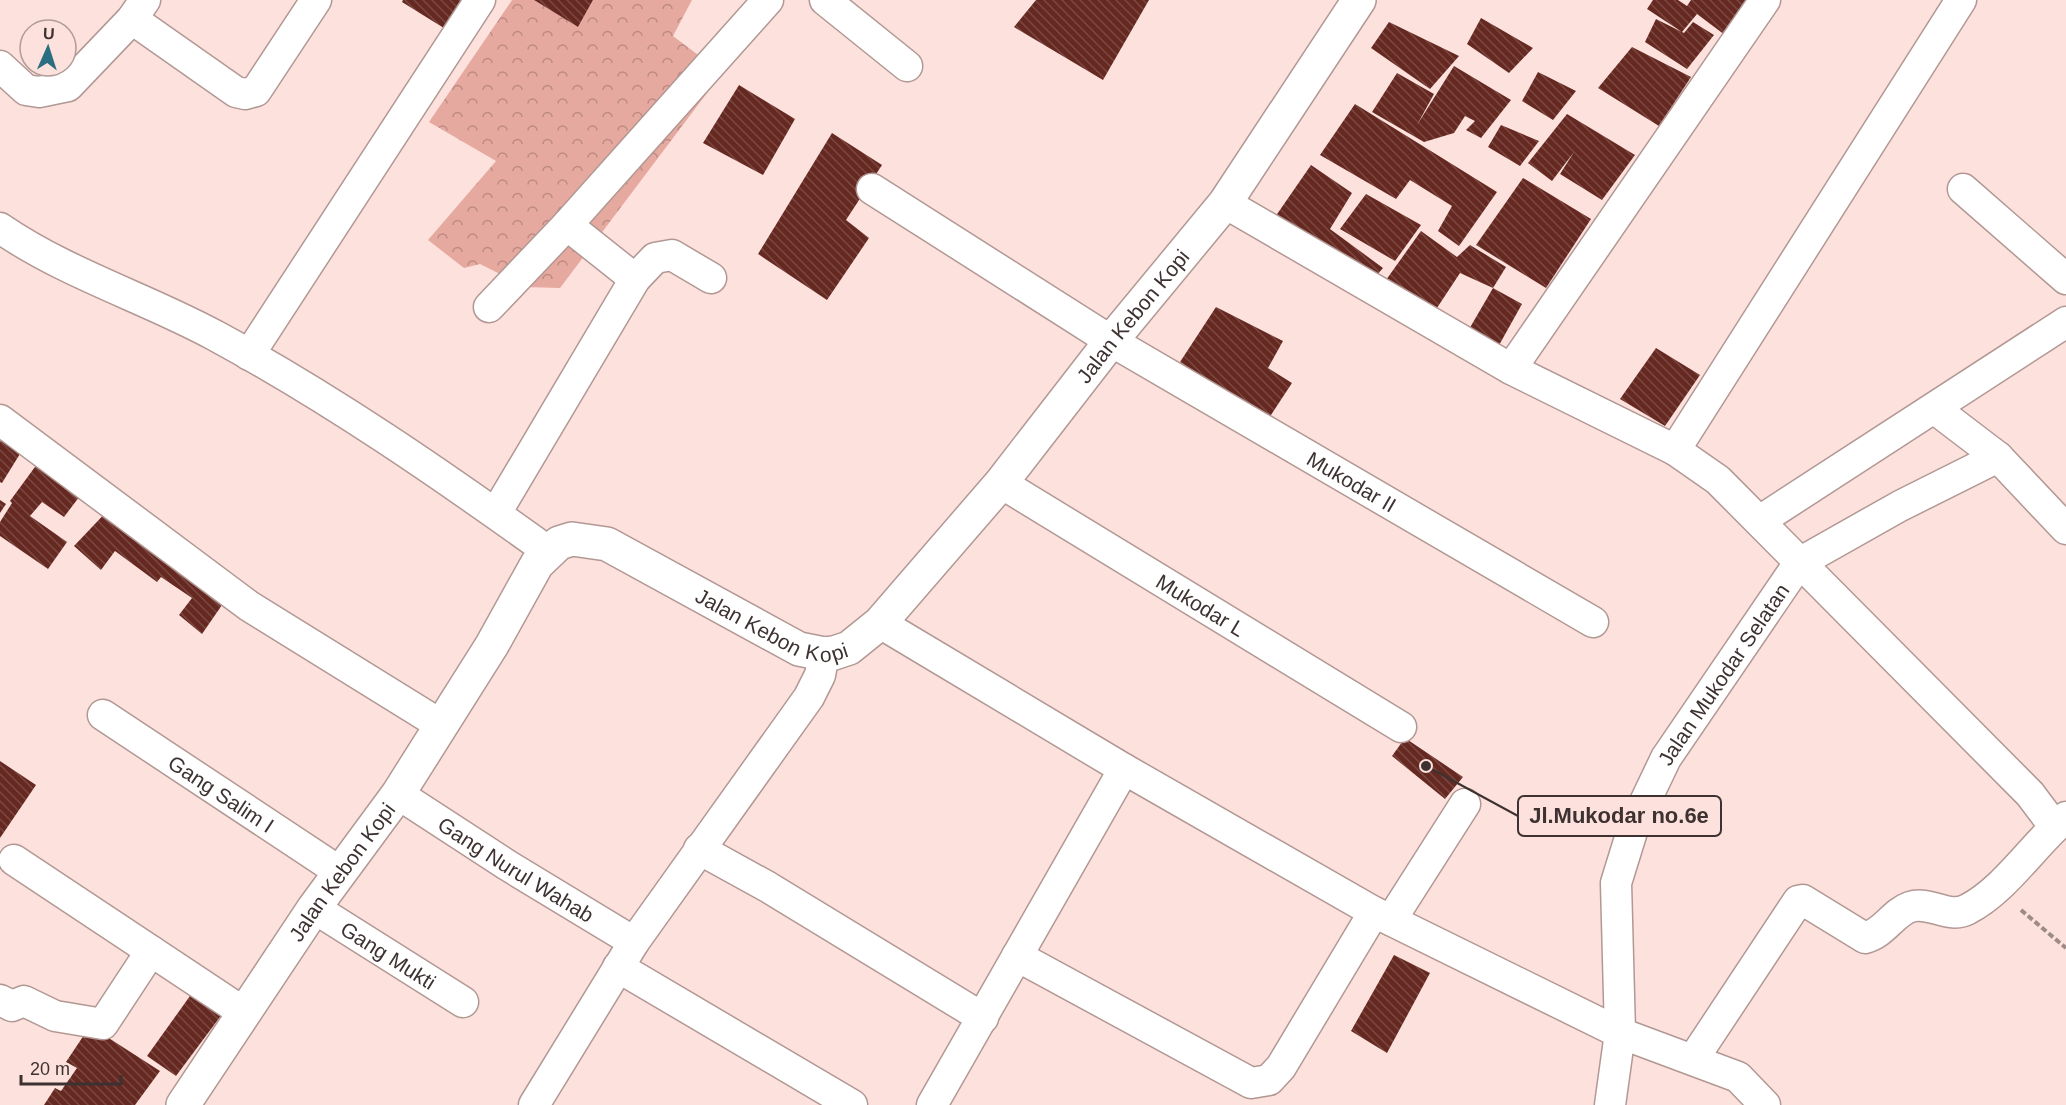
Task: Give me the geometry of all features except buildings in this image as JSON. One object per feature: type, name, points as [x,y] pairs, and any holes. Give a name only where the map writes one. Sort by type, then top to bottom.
[{"type":"main road","name":"Jalan Kebon Kopi","points":[[183,1105],[314,908],[398,794],[492,645],[537,564],[549,552],[560,543],[572,539],[607,544],[800,649],[824,654],[849,648],[880,623],[1001,483],[1111,341],[1225,203],[1359,0]]},
{"type":"street","points":[[0,66],[26,90],[39,92],[68,86],[139,9],[236,92],[246,94],[256,91],[316,0]]},
{"type":"street","points":[[249,355],[408,107],[480,0]]},
{"type":"street","points":[[489,307],[567,225],[768,0]]},
{"type":"street","points":[[825,0],[907,66]]},
{"type":"street","points":[[1511,369],[1765,0]]},
{"type":"street","points":[[1675,450],[1961,0]]},
{"type":"street","name":"Mukodar II","points":[[872,189],[1111,341],[1593,622]]},
{"type":"street","points":[[1963,189],[2066,279]]},
{"type":"street","points":[[1225,203],[1511,369],[1675,450],[1718,480],[1761,520],[1799,563],[2060,822],[1995,888],[1968,910],[1952,914],[1920,904],[1907,908],[1875,935],[1865,938],[1803,900],[1798,901],[1694,1058]]},
{"type":"street","points":[[567,225],[635,279]]},
{"type":"street","points":[[0,228],[108,287],[214,335],[249,355],[425,463],[549,552]]},
{"type":"street","points":[[496,513],[635,279],[655,258],[672,255],[711,278]]},
{"type":"street","points":[[1761,520],[2066,322]]},
{"type":"street","points":[[1935,409],[1998,457],[2066,529]]},
{"type":"street","points":[[0,420],[249,606],[441,725]]},
{"type":"street","name":"Jalan Mukodar Selatan","points":[[1610,1105],[1620,1033],[1616,883],[1634,825],[1666,758],[1799,563],[1900,506],[1998,457]]},
{"type":"street","name":"Mukodar L","points":[[1001,483],[1401,727]]},
{"type":"street","points":[[880,623],[1124,769],[1383,916],[1620,1033],[1694,1058],[1738,1077],[1765,1105]]},
{"type":"street","points":[[534,1105],[634,942],[809,697],[820,675],[824,654]]},
{"type":"street","name":"Gang Salim I","points":[[103,715],[340,872]]},
{"type":"street","points":[[932,1105],[1124,769]]},
{"type":"street","name":"Gang Nurul Wahab","points":[[398,794],[507,865],[634,942]]},
{"type":"street","points":[[1017,956],[1251,1083],[1269,1080],[1281,1067],[1383,916],[1465,804]]},
{"type":"street","points":[[699,849],[768,887],[983,1018]]},
{"type":"street","points":[[14,860],[243,1012]]},
{"type":"street","name":"Gang Mukti","points":[[314,908],[463,1002]]},
{"type":"street","points":[[0,1000],[12,1006],[24,1001],[55,1016],[103,1024],[151,951]]},
{"type":"street","points":[[618,967],[852,1105]]},
{"type":"path","points":[[1995,888],[2066,948]]},
{"type":"green space","points":[[512,0],[534,0],[578,27],[593,0],[692,0],[673,36],[722,73],[560,288],[526,287],[480,264],[464,268],[428,240],[496,161],[429,122]]},
{"type":"place","name":"Jl.Mukodar no.6e","points":[[1426,766]]}]
